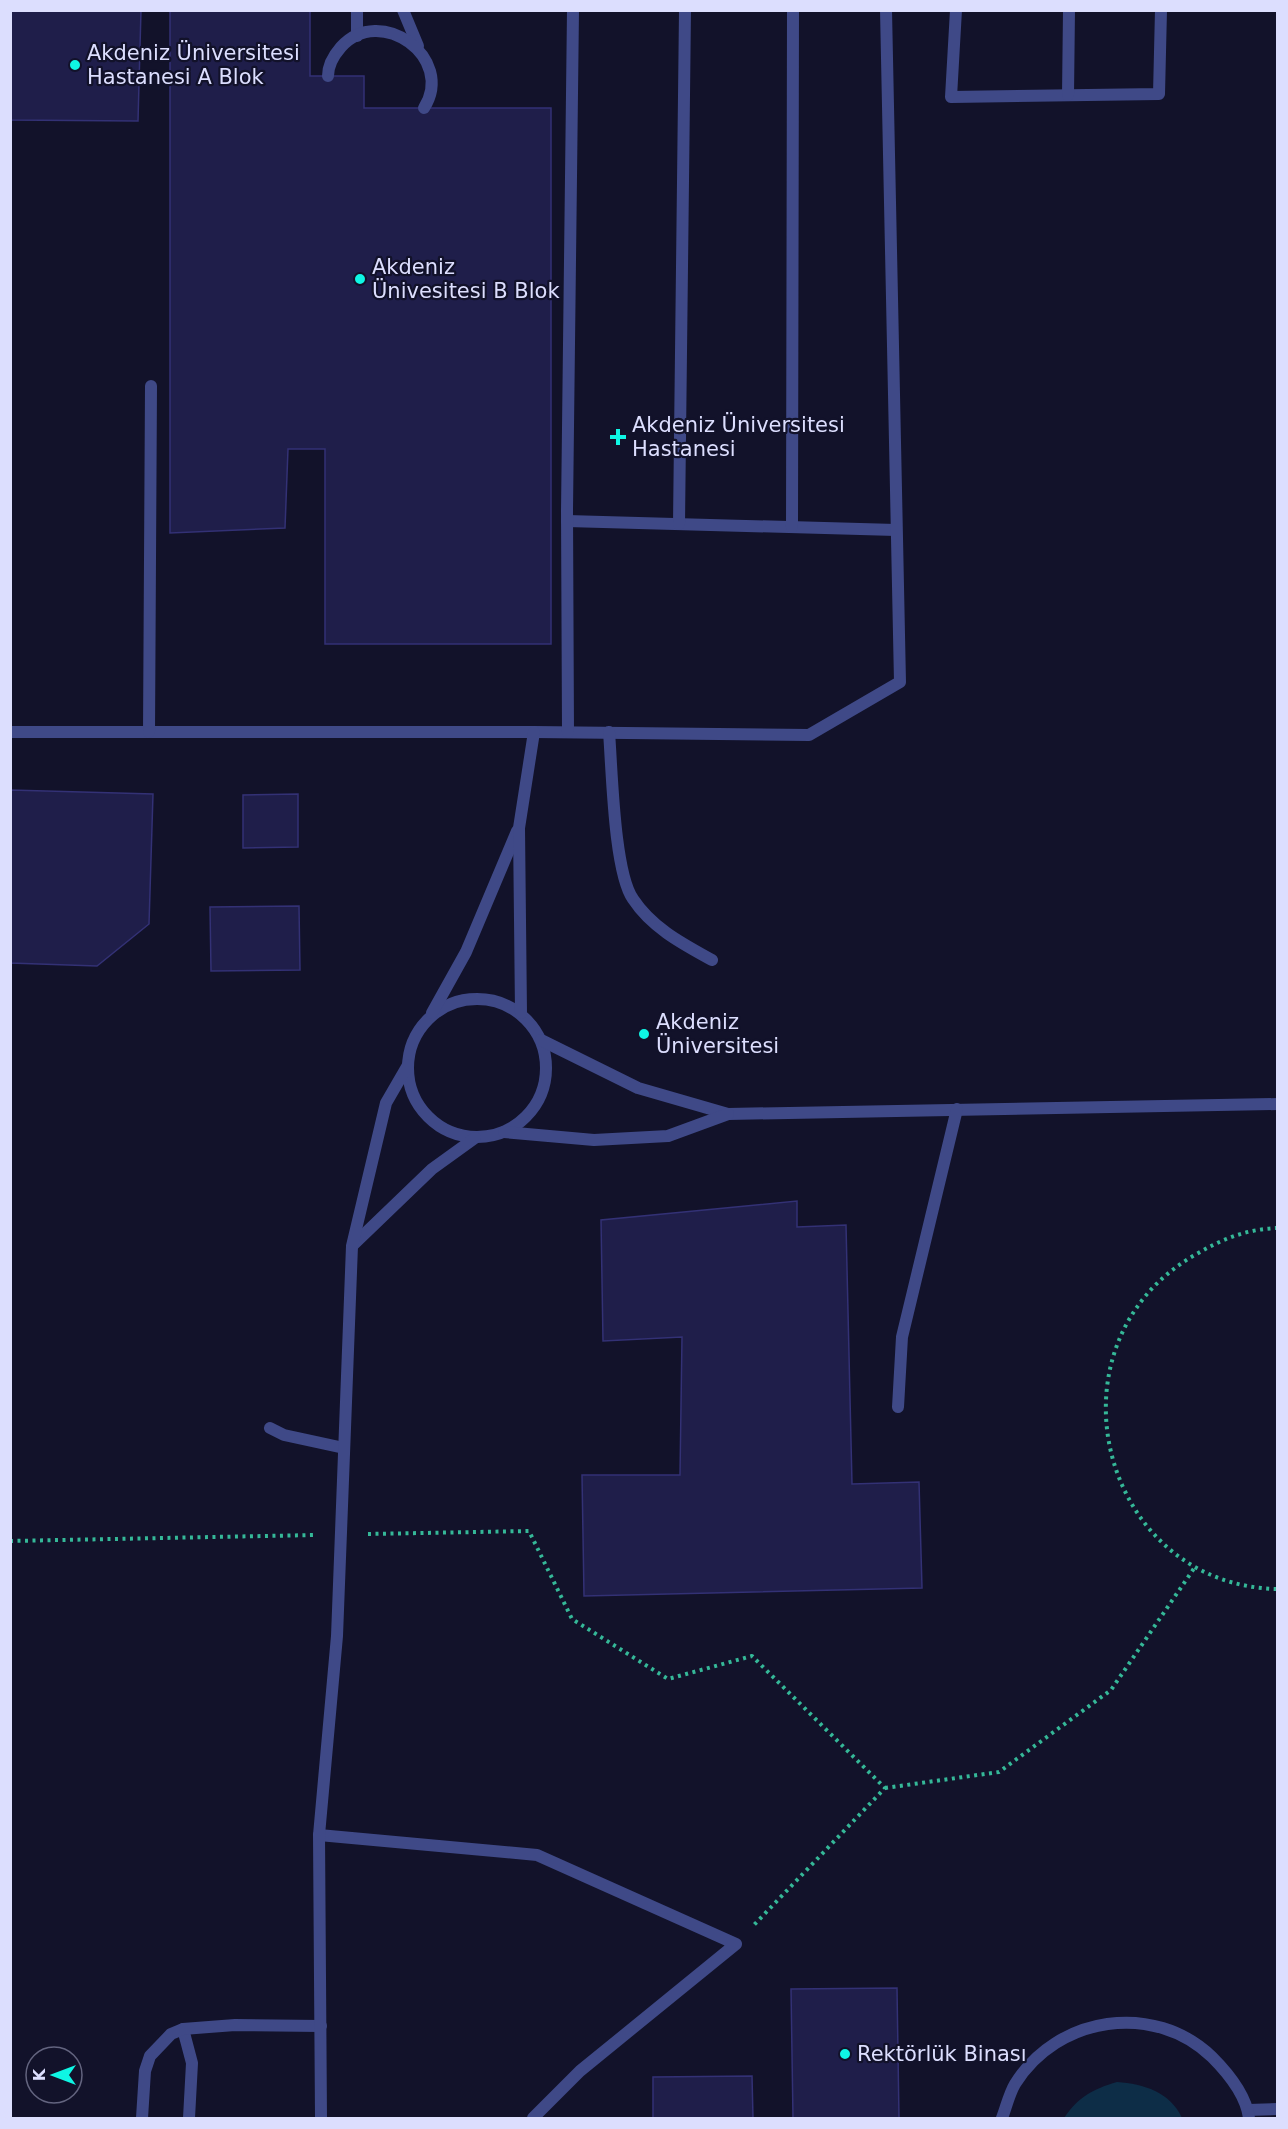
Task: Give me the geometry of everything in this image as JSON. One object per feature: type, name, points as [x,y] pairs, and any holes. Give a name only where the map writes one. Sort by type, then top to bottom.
[{"type":"lane","points":[[357,10],[357,36]]},
{"type":"lane","points":[[403,10],[429,68],[432,85],[424,108]]},
{"type":"lane","points":[[568,732],[567,521],[573,10]]},
{"type":"lane","points":[[679,524],[685,10]]},
{"type":"lane","points":[[792,527],[793,10]]},
{"type":"lane","points":[[10,732],[609,732],[809,735],[900,682],[885,10]]},
{"type":"lane","points":[[956,10],[951,97],[1159,94],[1161,10]]},
{"type":"lane","points":[[1068,95],[1069,10]]},
{"type":"lane","points":[[328,76],[334,55],[346,42],[378,30],[394,33],[409,40],[421,52]]},
{"type":"lane","points":[[149,732],[151,386]]},
{"type":"lane","points":[[567,521],[897,530]]},
{"type":"lane","points":[[521,1013],[519,828],[534,732]]},
{"type":"lane","points":[[609,732],[621,865],[632,899],[665,934],[712,960]]},
{"type":"lane","points":[[519,828],[466,952],[430,1016],[418,1030],[411,1047],[408,1065],[410,1087],[420,1107],[434,1123],[454,1134],[475,1138],[504,1132],[594,1140],[668,1136],[728,1114]]},
{"type":"lane","points":[[430,1016],[447,1005],[475,999],[504,1003],[521,1013],[542,1040],[547,1062],[545,1083],[537,1104],[522,1121],[504,1132]]},
{"type":"lane","points":[[542,1040],[638,1088],[728,1114],[1278,1104]]},
{"type":"lane","points":[[321,2118],[319,1835],[337,1636],[352,1246],[386,1103],[408,1065]]},
{"type":"lane","points":[[898,1407],[902,1337],[957,1109]]},
{"type":"lane","points":[[352,1246],[432,1169],[475,1138]]},
{"type":"lane","points":[[270,1428],[284,1435],[344,1448]]},
{"type":"lane","points":[[319,1835],[537,1856],[736,1944],[580,2071],[533,2118]]},
{"type":"lane","points":[[1002,2118],[1014,2085],[1041,2052],[1077,2030],[1118,2021],[1160,2025],[1197,2043],[1228,2072],[1248,2114],[1278,2109]]},
{"type":"lane","points":[[142,2118],[145,2071],[150,2056],[161,2042],[183,2029],[235,2025],[321,2026]]},
{"type":"lane","points":[[183,2029],[192,2063],[189,2118]]},
{"type":"path","points":[[1278,1228],[1257,1229],[1221,1239],[1169,1270],[1140,1300],[1120,1335],[1107,1376],[1104,1420],[1111,1457],[1125,1493],[1154,1535],[1195,1567],[1256,1589],[1278,1589]]},
{"type":"path","points":[[10,1541],[529,1531],[572,1619],[668,1679],[752,1656],[885,1788]]},
{"type":"path","points":[[736,1944],[885,1788],[999,1772],[1111,1690],[1195,1567]]},
{"type":"water","points":[[1117,2082],[1146,2087],[1155,2091],[1171,2102],[1182,2118],[1064,2118],[1075,2104],[1087,2095]]},
{"type":"building","name":"Akdeniz Üniversitesi Hastanesi A Blok","points":[[10,10],[141,10],[138,121],[10,120]]},
{"type":"building","name":"Akdeniz Ünivesitesi B Blok","points":[[170,10],[310,10],[310,76],[364,76],[364,108],[551,108],[551,644],[325,644],[325,449],[288,449],[285,528],[170,533]]},
{"type":"building","points":[[10,790],[153,794],[149,924],[97,966],[10,963]]},
{"type":"building","points":[[298,794],[298,847],[243,848],[243,795]]},
{"type":"building","points":[[299,906],[300,970],[211,971],[210,907]]},
{"type":"building","points":[[797,1201],[797,1227],[846,1225],[852,1484],[919,1482],[922,1588],[584,1596],[582,1475],[680,1475],[682,1337],[603,1341],[601,1220]]},
{"type":"building","name":"Rektörlük Binası","points":[[897,1988],[899,2118],[793,2118],[791,1989]]},
{"type":"building","points":[[752,2076],[753,2118],[653,2118],[653,2077]]},
{"type":"place","name":"Akdeniz Üniversitesi Hastanesi A Blok","points":[[75,65]]},
{"type":"place","name":"Akdeniz Ünivesitesi B Blok","points":[[360,279]]},
{"type":"place","name":"Akdeniz Üniversitesi Hastanesi","points":[[618,437]]},
{"type":"place","name":"Akdeniz Üniversitesi","points":[[644,1034]]},
{"type":"place","name":"Rektörlük Binası","points":[[845,2054]]}]
